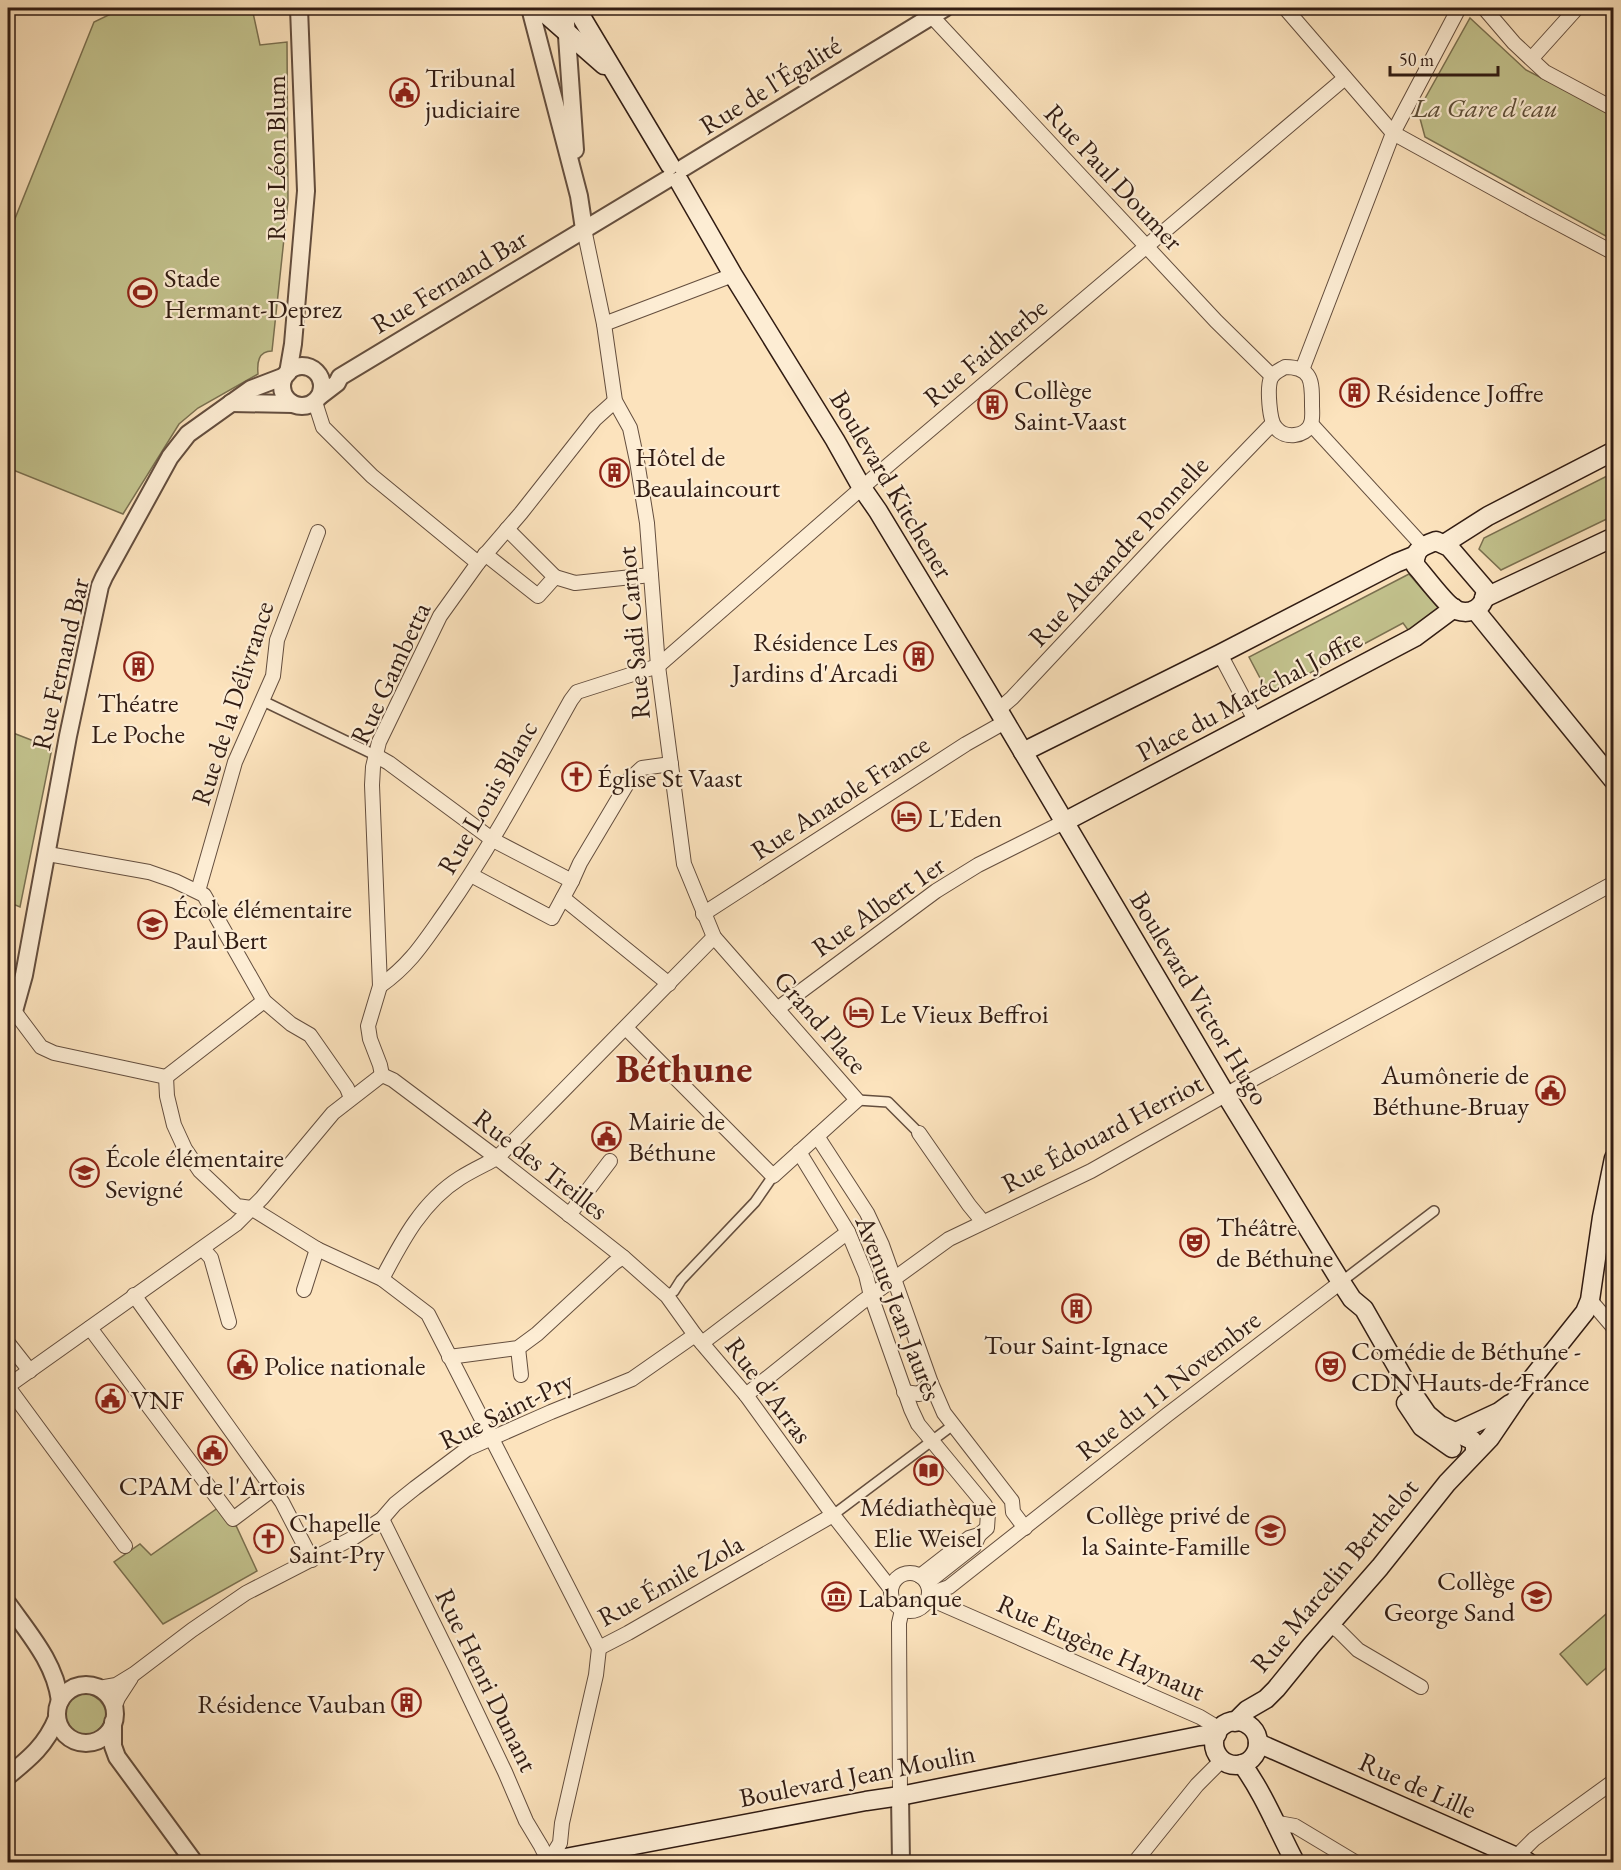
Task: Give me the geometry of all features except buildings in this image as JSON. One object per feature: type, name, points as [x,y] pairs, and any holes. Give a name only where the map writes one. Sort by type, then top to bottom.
[{"type":"main road","points":[[539,8],[614,74]]},
{"type":"main road","name":"Boulevard Kitchener","points":[[576,8],[733,275],[1002,716]]},
{"type":"main road","points":[[1480,604],[1485,589],[1444,544],[1488,516],[1614,451]]},
{"type":"main road","points":[[1419,550],[1415,565],[1454,608],[1468,612],[1614,537]]},
{"type":"main road","name":"Place du Maréchal Joffre","points":[[1023,753],[1220,654],[1436,541],[1444,544]]},
{"type":"main road","points":[[1480,604],[1614,782]]},
{"type":"main road","name":"Place du Maréchal Joffre","points":[[1064,822],[1423,633],[1454,608]]},
{"type":"main road","name":"Boulevard Victor Hugo","points":[[1002,716],[1226,1095],[1341,1282],[1352,1299],[1364,1309],[1408,1386],[1428,1414],[1463,1446]]},
{"type":"main road","name":"Rue Marcelin Berthelot","points":[[1224,1728],[1247,1710],[1262,1702],[1276,1689],[1380,1567],[1447,1483],[1463,1446],[1490,1438],[1517,1398],[1576,1325],[1590,1300],[1602,1217],[1614,1158]]},
{"type":"main road","points":[[1463,1446],[1517,1398]]},
{"type":"main road","name":"Rue Marcelin Berthelot","points":[[1252,1752],[1262,1702]]},
{"type":"main road","points":[[1220,1757],[1215,1744],[1224,1728],[1246,1724],[1254,1730],[1252,1752],[1256,1783],[1273,1822],[1295,1863]]},
{"type":"main road","name":"Boulevard Jean Moulin","points":[[547,1862],[1179,1741],[1224,1728]]},
{"type":"main road","points":[[1179,1741],[1234,1765],[1252,1752]]},
{"type":"main road","name":"Rue de Lille","points":[[1252,1752],[1286,1756],[1522,1860]]},
{"type":"street","name":"Rue Léon Blum","points":[[298,371],[293,344],[306,191],[299,8]]},
{"type":"street","points":[[531,8],[579,196]]},
{"type":"street","points":[[565,8],[579,196],[584,229]]},
{"type":"street","points":[[1285,8],[1393,133],[1614,253]]},
{"type":"street","points":[[1302,369],[1393,133],[1459,8]]},
{"type":"street","points":[[1484,8],[1514,43],[1545,72],[1614,109]]},
{"type":"street","points":[[1532,58],[1577,8]]},
{"type":"street","name":"Rue de l'Égalité","points":[[584,229],[934,10]]},
{"type":"street","name":"Rue Paul Doumer","points":[[934,10],[1145,246],[1272,376]]},
{"type":"street","name":"Rue Faidherbe","points":[[658,666],[862,488],[1345,78]]},
{"type":"street","name":"Rue Sadi Carnot","points":[[584,229],[604,324],[615,401],[630,428],[647,523],[658,666],[684,864],[714,937]]},
{"type":"street","name":"Rue Fernand Bar","points":[[317,399],[337,383],[340,377],[584,229]]},
{"type":"street","points":[[604,324],[733,275]]},
{"type":"street","points":[[1285,367],[1302,369],[1312,384],[1311,424],[1308,429],[1297,436],[1284,435],[1272,424],[1270,387],[1272,376],[1285,367]]},
{"type":"street","points":[[293,404],[284,394],[283,381],[298,371],[324,371],[340,377]]},
{"type":"street","points":[[298,371],[322,382],[317,399],[323,427],[372,476],[481,558],[538,596],[555,577]]},
{"type":"street","name":"Rue Fernand Bar","points":[[11,1014],[24,975],[68,736],[100,586],[174,452],[188,434],[251,389],[298,371]]},
{"type":"street","points":[[231,403],[304,406],[317,399]]},
{"type":"street","name":"Rue Gambetta","points":[[380,986],[372,785],[373,767],[379,742],[440,616],[481,558],[521,513],[595,419],[615,401]]},
{"type":"street","name":"Rue Alexandre Ponnelle","points":[[1002,716],[1012,698],[1272,424]]},
{"type":"street","points":[[1311,424],[1419,550]]},
{"type":"street","points":[[507,529],[555,577],[575,584],[651,574]]},
{"type":"street","name":"Rue de la Délivrance","points":[[198,891],[235,762],[273,676],[277,640],[318,532]]},
{"type":"street","points":[[1220,654],[1256,722]]},
{"type":"street","name":"Rue Louis Blanc","points":[[380,986],[412,959],[471,875],[577,692],[658,666]]},
{"type":"street","points":[[263,701],[389,763],[493,840],[572,881]]},
{"type":"street","name":"Rue Anatole France","points":[[703,914],[966,744],[1002,716]]},
{"type":"street","points":[[471,875],[552,918],[580,863],[630,779],[642,768],[671,764]]},
{"type":"street","name":"Rue Albert 1er","points":[[777,1009],[936,891],[978,865],[1064,822]]},
{"type":"street","points":[[48,854],[149,872],[204,895],[264,1001],[291,1024],[310,1035],[351,1098]]},
{"type":"street","name":"Rue Édouard Herriot","points":[[746,1395],[871,1296],[949,1239],[1091,1172],[1226,1095],[1614,883]]},
{"type":"street","points":[[563,898],[669,984]]},
{"type":"street","points":[[382,1280],[402,1240],[425,1208],[458,1179],[496,1158],[714,937]]},
{"type":"street","name":"Grand Place","points":[[714,937],[857,1100],[773,1176]]},
{"type":"street","points":[[125,1546],[8,1386],[236,1224],[333,1113],[382,1075],[368,1026],[380,986]]},
{"type":"street","points":[[11,1014],[41,1047],[54,1053],[166,1077],[264,1001]]},
{"type":"street","points":[[626,1028],[773,1176],[755,1202],[667,1296]]},
{"type":"street","name":"Rue des Treilles","points":[[382,1075],[393,1080],[496,1158],[622,1257],[667,1296]]},
{"type":"street","points":[[166,1077],[167,1096],[174,1125],[185,1149],[200,1171],[237,1206],[251,1208],[317,1249],[382,1280],[428,1314],[599,1648]]},
{"type":"street","points":[[857,1100],[888,1102],[919,1132],[983,1222]]},
{"type":"street","name":"Avenue Jean Jaurès","points":[[817,1136],[867,1213],[882,1245],[931,1383],[944,1413],[1012,1501],[1013,1512],[1025,1528]]},
{"type":"street","name":"Avenue Jean Jaurès","points":[[799,1152],[848,1232],[866,1275],[904,1392],[918,1424],[985,1505],[988,1513],[987,1528],[979,1535],[969,1538],[926,1588]]},
{"type":"street","points":[[569,1215],[610,1161]]},
{"type":"street","points":[[1341,1282],[1434,1211]]},
{"type":"street","name":"Rue Saint-Pry","points":[[92,1686],[116,1685],[246,1593],[353,1538],[382,1519],[395,1504],[467,1449],[632,1379],[699,1339],[848,1232]]},
{"type":"street","points":[[203,1249],[211,1258],[229,1322]]},
{"type":"street","points":[[304,1290],[317,1249]]},
{"type":"street","points":[[449,1357],[518,1348],[537,1334],[622,1257]]},
{"type":"street","name":"Rue du 11 Novembre","points":[[926,1588],[949,1587],[1167,1415],[1341,1282]]},
{"type":"street","points":[[134,1295],[282,1502],[312,1560]]},
{"type":"street","name":"Rue d'Arras","points":[[667,1296],[699,1339],[746,1395],[833,1515],[891,1589]]},
{"type":"street","points":[[1590,1300],[1614,1328]]},
{"type":"street","points":[[90,1328],[233,1519],[273,1489]]},
{"type":"street","points":[[8,1343],[30,1371]]},
{"type":"street","points":[[518,1348],[521,1375]]},
{"type":"street","points":[[904,1392],[919,1394],[931,1383]]},
{"type":"street","points":[[833,1515],[953,1425]]},
{"type":"street","name":"Rue Émile Zola","points":[[547,1862],[560,1844],[562,1823],[596,1675],[599,1648],[833,1515]]},
{"type":"street","name":"Rue Henri Dunant","points":[[382,1519],[547,1862]]},
{"type":"street","points":[[911,1572],[926,1588],[922,1607],[918,1610],[902,1610],[893,1601],[891,1589],[893,1582],[904,1573],[911,1572]]},
{"type":"street","name":"Rue Eugène Haynaut","points":[[926,1588],[1224,1728]]},
{"type":"street","points":[[8,1604],[48,1662],[64,1677],[92,1686],[109,1696],[114,1715],[113,1746],[117,1757],[194,1863]]},
{"type":"street","points":[[900,1863],[899,1623],[902,1610]]},
{"type":"street","points":[[1329,1625],[1339,1630],[1358,1650],[1421,1687]]},
{"type":"street","points":[[48,1662],[58,1688],[60,1727],[74,1740]]},
{"type":"street","name":"Rue Saint-Pry","points":[[114,1715],[118,1698],[134,1674]]},
{"type":"street","points":[[35,1754],[51,1732],[58,1709],[70,1690],[92,1686]]},
{"type":"street","points":[[8,1776],[35,1754],[57,1742],[74,1740],[92,1742],[105,1735],[114,1715]]},
{"type":"street","points":[[92,1742],[117,1757]]},
{"type":"street","points":[[1135,1863],[1220,1757]]},
{"type":"street","points":[[1522,1860],[1534,1839],[1614,1781]]},
{"type":"street","points":[[1273,1822],[1294,1826],[1355,1863]]},
{"type":"green space","name":"Stade Hermant-Deprez","points":[[123,8],[252,8],[260,45],[287,42],[288,201],[272,351],[261,355],[258,362],[258,374],[198,408],[179,424],[123,514],[8,468],[8,236],[94,22]]},
{"type":"green space","name":"La Gare d'eau","points":[[1470,18],[1526,70],[1613,115],[1613,240],[1425,137],[1418,111]]},
{"type":"green space","points":[[1613,473],[1613,516],[1501,570],[1479,549],[1484,538]]},
{"type":"green space","points":[[1409,574],[1441,611],[1411,634],[1403,623],[1269,695],[1249,657]]},
{"type":"green space","points":[[8,731],[52,748],[20,907],[8,902]]},
{"type":"green space","points":[[222,1505],[233,1519],[257,1571],[163,1624],[114,1562],[140,1544],[151,1555]]},
{"type":"green space","points":[[1613,1608],[1613,1662],[1587,1685],[1560,1654]]},
{"type":"green space","points":[[84,1693],[100,1701],[106,1710],[106,1716],[101,1727],[92,1734],[83,1735],[74,1731],[65,1715],[66,1706],[72,1698]]},
{"type":"place","name":"Tribunal judiciaire","points":[[404,93]]},
{"type":"place","name":"Stade Hermant-Deprez","points":[[143,293]]},
{"type":"place","name":"Résidence Joffre","points":[[1355,392]]},
{"type":"place","name":"Collège Saint-Vaast","points":[[993,405]]},
{"type":"place","name":"Hôtel de Beaulaincourt","points":[[614,472]]},
{"type":"place","name":"Résidence Les Jardins d'Arcadi","points":[[919,657]]},
{"type":"place","name":"Théatre Le Poche","points":[[138,667]]},
{"type":"place","name":"Église St Vaast","points":[[576,777]]},
{"type":"place","name":"L'Eden","points":[[907,817]]},
{"type":"place","name":"École élémentaire Paul Bert","points":[[152,924]]},
{"type":"place","name":"Le Vieux Beffroi","points":[[859,1013]]},
{"type":"place","name":"Aumônerie de Béthune-Bruay","points":[[1550,1090]]},
{"type":"place","name":"Mairie de Béthune","points":[[607,1136]]},
{"type":"place","name":"École élémentaire Sevigné","points":[[84,1173]]},
{"type":"place","name":"Théâtre de Béthune","points":[[1195,1242]]},
{"type":"place","name":"Tour Saint-Ignace","points":[[1076,1309]]},
{"type":"place","name":"Police nationale","points":[[243,1365]]},
{"type":"place","name":"Comédie de Béthune - CDN Hauts-de-France","points":[[1330,1366]]},
{"type":"place","name":"VNF","points":[[110,1399]]},
{"type":"place","name":"CPAM de l'Artois","points":[[212,1450]]},
{"type":"place","name":"Médiathèque Elie Weisel","points":[[928,1471]]},
{"type":"place","name":"Collège privé de la Sainte-Famille","points":[[1271,1530]]},
{"type":"place","name":"Chapelle Saint-Pry","points":[[268,1538]]},
{"type":"place","name":"Collège George Sand","points":[[1536,1596]]},
{"type":"place","name":"Labanque","points":[[837,1597]]},
{"type":"place","name":"Résidence Vauban","points":[[407,1703]]},
{"type":"district","name":"Béthune","points":[[684,1068]]}]
